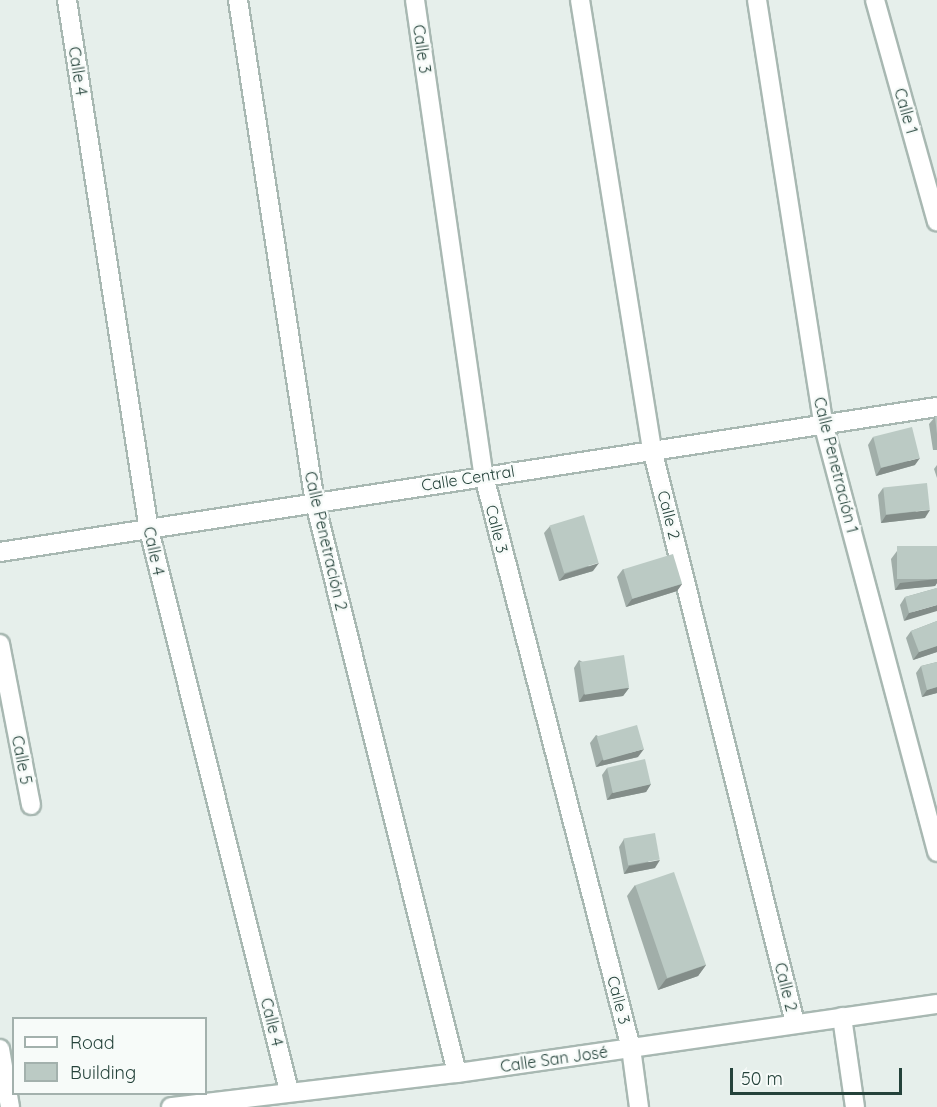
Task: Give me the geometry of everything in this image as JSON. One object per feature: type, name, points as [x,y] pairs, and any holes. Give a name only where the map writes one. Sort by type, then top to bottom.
[{"type":"street","name":"Calle 4","points":[[67,0],[149,530],[290,1091]]},
{"type":"street","name":"Calle Penetración 2","points":[[238,0],[315,503],[457,1073]]},
{"type":"street","name":"Calle 3","points":[[415,0],[484,476],[631,1048],[639,1107]]},
{"type":"street","name":"Calle 2","points":[[580,0],[652,449],[795,1023]]},
{"type":"street","name":"Calle Penetración 1","points":[[757,0],[823,423],[937,852]]},
{"type":"street","name":"Calle 1","points":[[875,0],[937,222]]},
{"type":"street","name":"Calle Central","points":[[0,552],[652,449],[937,407]]},
{"type":"street","name":"Calle 5","points":[[0,644],[31,805]]},
{"type":"street","name":"Calle San José","points":[[171,1107],[290,1091],[457,1073],[937,1004]]},
{"type":"street","points":[[842,1017],[855,1107]]},
{"type":"street","points":[[0,1049],[10,1107]]},
{"type":"building","points":[[912,427],[920,458],[881,468],[873,437]]},
{"type":"building","points":[[927,483],[930,510],[886,514],[883,488]]},
{"type":"building","points":[[584,515],[599,563],[564,573],[550,526]]},
{"type":"building","points":[[897,546],[937,546],[937,579],[897,579]]},
{"type":"building","points":[[673,554],[682,584],[632,599],[623,569]]},
{"type":"building","points":[[937,588],[937,605],[909,613],[905,597]]},
{"type":"building","points":[[937,621],[937,646],[919,652],[911,631]]},
{"type":"building","points":[[624,655],[629,688],[585,695],[580,662]]},
{"type":"building","points":[[937,662],[937,687],[927,690],[921,666]]},
{"type":"building","points":[[637,725],[644,749],[604,761],[597,737]]},
{"type":"building","points":[[645,759],[651,784],[613,793],[607,768]]},
{"type":"building","points":[[655,833],[660,860],[628,865],[623,839]]},
{"type":"building","points":[[674,872],[706,965],[667,978],[635,885]]}]
